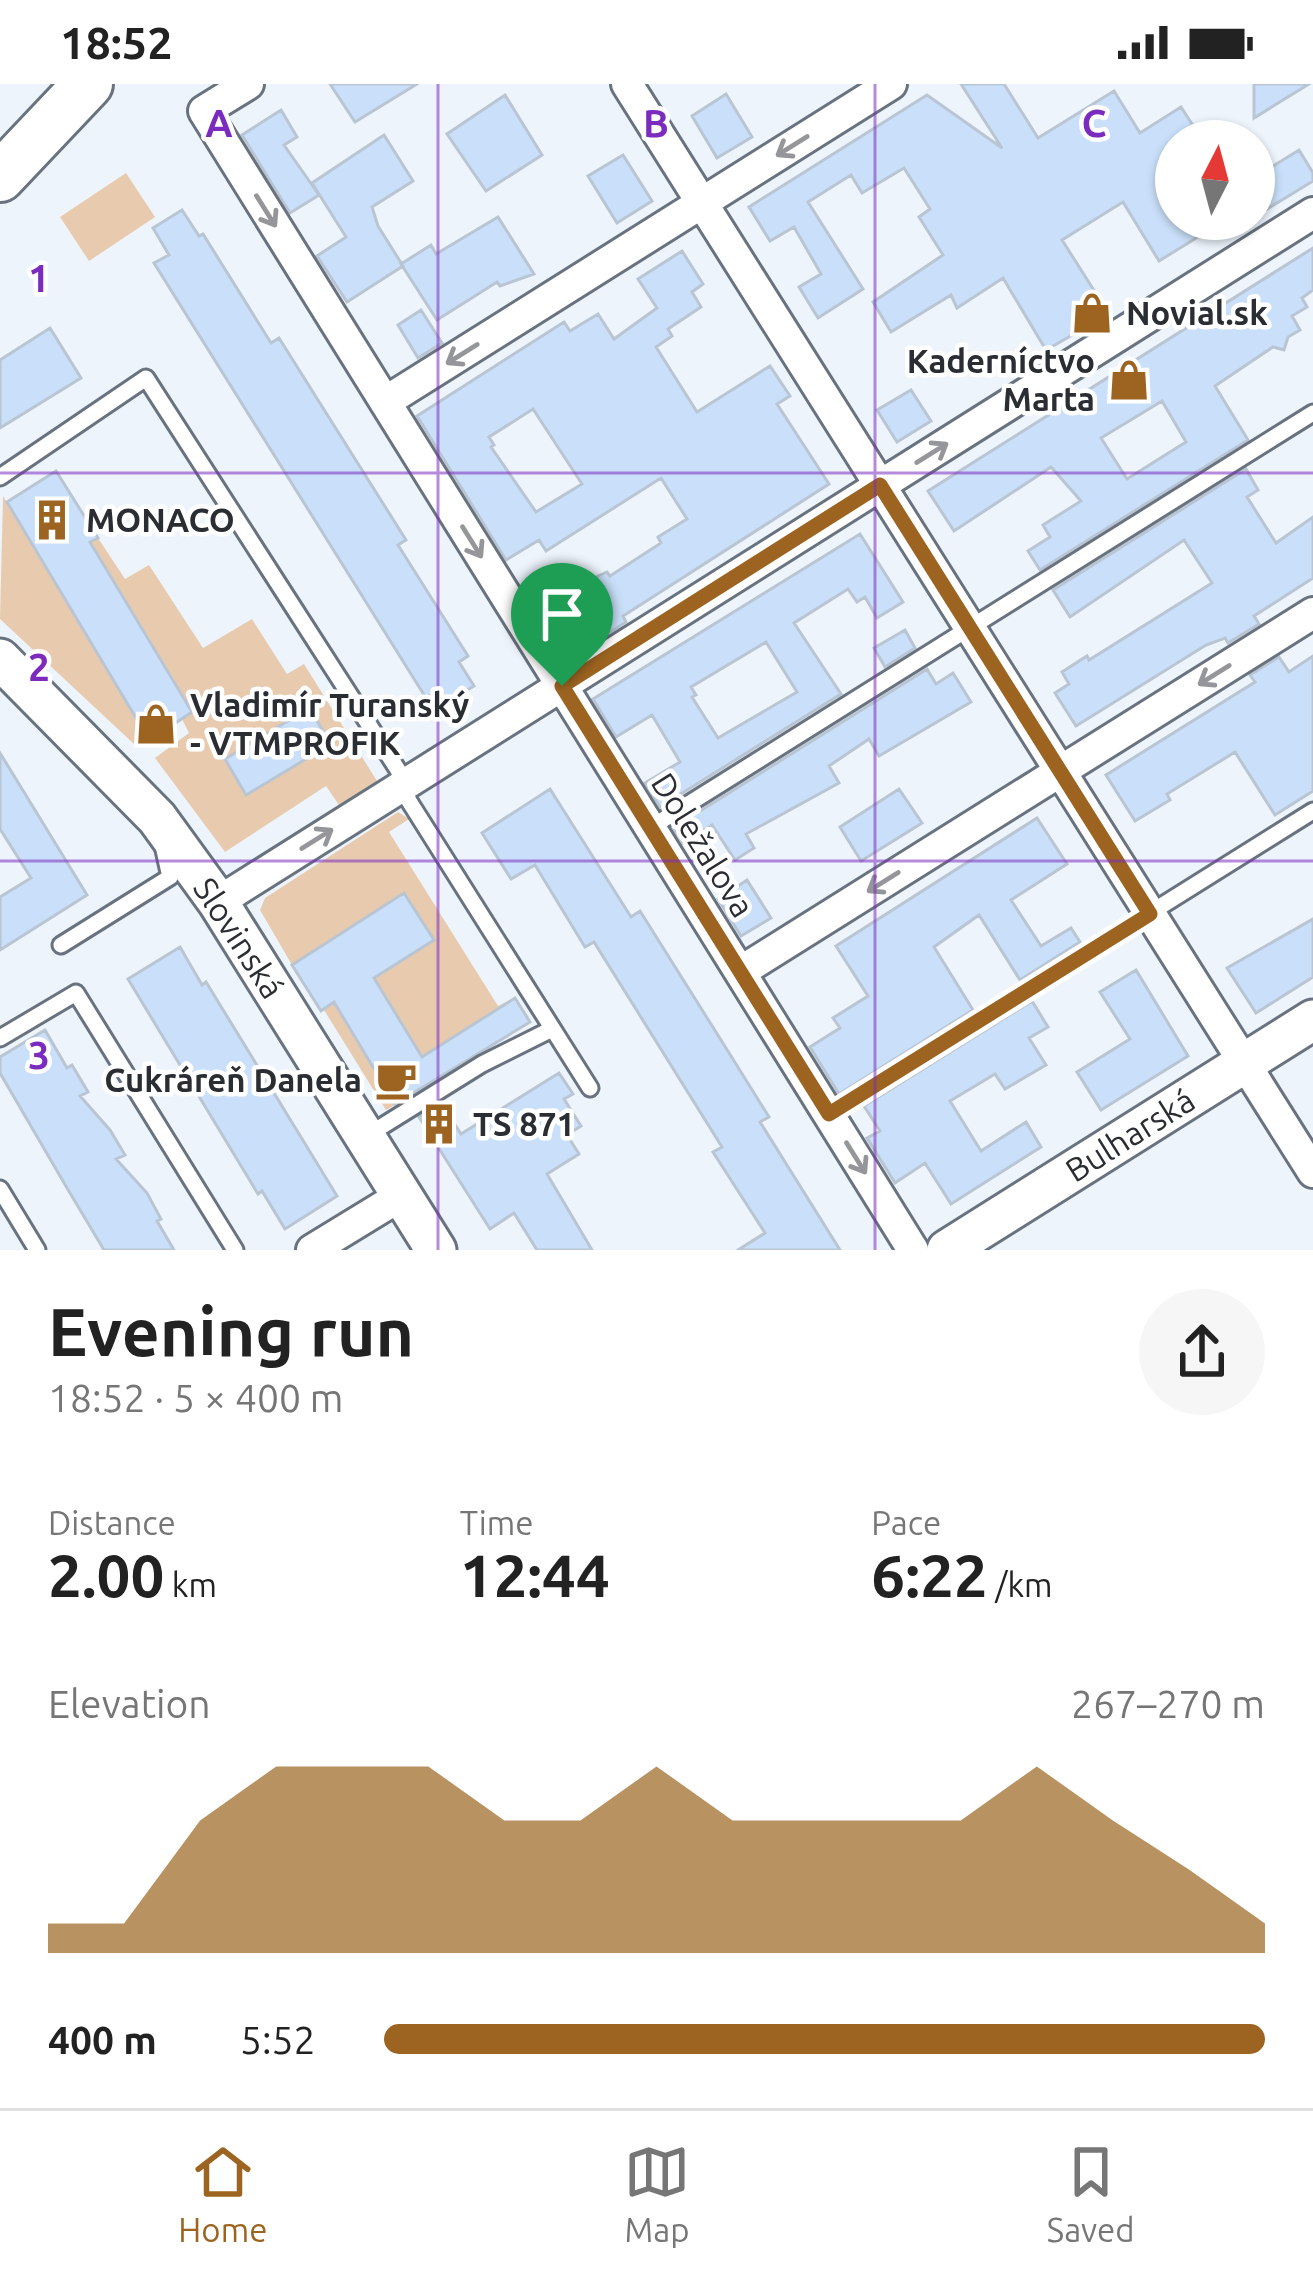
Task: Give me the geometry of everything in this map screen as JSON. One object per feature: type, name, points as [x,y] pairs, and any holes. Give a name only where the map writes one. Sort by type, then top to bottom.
[{"type":"main road","points":[[0,177],[88,84]]},
{"type":"street","name":"Doležalova","points":[[248,84],[204,111],[913,1250]]},
{"type":"street","points":[[627,84],[1313,1172]]},
{"type":"street","points":[[385,402],[891,84]]},
{"type":"street","points":[[218,902],[1313,213]]},
{"type":"street","points":[[740,972],[1313,613]]},
{"type":"street","name":"Slovinská","points":[[6,676],[157,818],[218,902],[436,1250]]},
{"type":"street","name":"Bulharská","points":[[947,1250],[1313,1020]]},
{"type":"street","points":[[312,1250],[402,1195]]},
{"type":"lane","points":[[0,477],[146,378],[406,784],[409,800],[590,1088]]},
{"type":"lane","points":[[650,828],[1313,412]]},
{"type":"lane","points":[[829,1114],[1313,811]]},
{"type":"lane","points":[[61,945],[170,877],[157,818]]},
{"type":"lane","points":[[0,1038],[76,993],[235,1250]]},
{"type":"lane","points":[[365,1137],[482,1064],[552,1029]]},
{"type":"lane","points":[[0,1190],[37,1250]]},
{"type":"shaded area","points":[[126,173],[155,217],[89,261],[60,217]]},
{"type":"shaded area","points":[[3,496],[148,731],[134,744],[0,619]]},
{"type":"shaded area","points":[[98,538],[125,579],[149,565],[203,648],[252,619],[287,674],[304,664],[377,781],[339,805],[326,786],[225,852],[155,758],[189,733],[182,719],[192,712],[90,542]]},
{"type":"shaded area","points":[[398,812],[409,819],[389,832],[498,1006],[515,998],[422,1057],[347,1024],[395,1105],[386,1110],[324,1010],[434,939],[404,893],[292,965],[260,910],[265,898]]},
{"type":"building","points":[[330,84],[417,84],[355,122]]},
{"type":"building","points":[[961,84],[1004,84],[1038,138],[1114,91],[1140,133],[1155,123],[1155,240],[1193,240],[1159,261],[1123,202],[1062,240],[1109,314],[1046,350],[1003,278],[957,308],[951,295],[891,332],[873,302],[943,255],[919,217],[930,209],[904,168],[862,193],[851,175],[808,202],[863,289],[818,318],[799,287],[821,274],[794,227],[770,241],[749,207],[927,95],[1002,148]]},
{"type":"building","points":[[1254,84],[1309,84],[1254,118]]},
{"type":"building","points":[[726,94],[752,137],[717,158],[692,116]]},
{"type":"building","points":[[505,95],[542,155],[486,191],[447,134]]},
{"type":"building","points":[[1181,107],[1189,120],[1160,120]]},
{"type":"building","points":[[281,110],[297,137],[284,145],[319,195],[290,213],[242,135]]},
{"type":"building","points":[[384,135],[413,181],[372,207],[403,266],[347,302],[317,256],[346,237],[312,183]]},
{"type":"building","points":[[1299,150],[1313,181],[1275,204],[1275,165]]},
{"type":"building","points":[[623,155],[652,201],[617,223],[588,176]]},
{"type":"building","points":[[182,210],[199,236],[203,234],[271,343],[279,338],[406,540],[398,545],[468,656],[459,662],[474,686],[445,703],[438,691],[426,698],[154,263],[169,255],[153,228]]},
{"type":"building","points":[[498,217],[534,274],[500,286],[497,282],[437,320],[401,264],[431,245],[436,254]]},
{"type":"building","points":[[1313,248],[1313,290],[1302,298],[1307,307],[1292,316],[1300,330],[1288,337],[1284,350],[1273,347],[1215,386],[1248,440],[1040,570],[1028,551],[1050,537],[1043,525],[1081,501],[1051,467],[954,531],[928,491]],"holes":[[[1162,401],[1186,442],[1127,479],[1101,438]]]},
{"type":"building","points":[[682,251],[703,284],[692,292],[701,307],[668,329],[672,336],[656,347],[697,412],[770,366],[790,396],[777,404],[829,484],[623,616],[626,622],[597,641],[592,634],[564,652],[534,604],[563,587],[569,595],[598,576],[607,572],[610,576],[661,543],[658,537],[687,519],[661,478],[546,551],[539,540],[506,560],[417,416],[564,322],[570,331],[598,314],[614,339],[657,308],[638,279]],"holes":[[[533,409],[582,484],[536,512],[491,447],[489,437]]]},
{"type":"building","points":[[421,310],[442,343],[418,358],[398,325]]},
{"type":"building","points":[[50,328],[81,378],[0,428],[0,360]]},
{"type":"building","points":[[911,390],[931,421],[897,442],[877,410]]},
{"type":"building","points":[[1246,469],[1258,490],[1247,497],[1276,543],[1313,517],[1313,578],[1254,616],[1259,624],[1228,643],[1225,638],[1206,645],[1076,726],[1055,693],[1069,684],[1062,672],[1212,583],[1184,540],[1070,617],[1053,590]]},
{"type":"building","points":[[56,471],[98,538],[90,542],[192,712],[153,738],[139,723],[7,502]]},
{"type":"building","points":[[860,534],[903,602],[877,618],[865,597],[857,602],[848,589],[794,623],[841,694],[660,807],[645,783],[680,762],[652,715],[616,737],[593,699]],"holes":[[[766,642],[797,692],[718,738],[692,697],[696,695],[691,687]]]},
{"type":"building","points":[[905,630],[915,648],[885,667],[874,648]]},
{"type":"building","points":[[1313,656],[1313,791],[1275,815],[1235,752],[1167,794],[1170,800],[1135,821],[1106,775],[1255,682],[1250,675],[1279,657],[1289,672]]},
{"type":"building","points":[[927,669],[936,684],[953,673],[971,702],[879,756],[869,739],[829,766],[839,783],[746,834],[754,848],[735,860],[712,825],[683,843],[673,828]]},
{"type":"building","points":[[309,708],[331,744],[246,795],[225,759]]},
{"type":"building","points":[[0,753],[87,895],[0,950],[0,897],[31,878],[0,829]]},
{"type":"building","points":[[550,789],[631,917],[640,911],[769,1117],[760,1122],[840,1250],[738,1250],[765,1233],[713,1152],[722,1147],[594,942],[585,947],[535,865],[511,879],[482,833]]},
{"type":"building","points":[[899,789],[922,823],[861,861],[840,827]]},
{"type":"building","points":[[1037,818],[1067,864],[1011,900],[1041,946],[1071,928],[1080,942],[1020,980],[979,915],[934,947],[973,1010],[839,1094],[810,1047],[840,1028],[833,1018],[868,996],[836,946]]},
{"type":"building","points":[[747,880],[771,918],[741,936],[718,899]]},
{"type":"building","points":[[404,893],[434,940],[374,978],[422,1057],[515,998],[530,1022],[395,1104],[334,1002],[321,1011],[292,965]]},
{"type":"building","points":[[1313,919],[1313,977],[1256,1013],[1227,968]]},
{"type":"building","points":[[180,947],[337,1196],[285,1229],[262,1191],[258,1194],[128,979]]},
{"type":"building","points":[[1136,970],[1188,1056],[1101,1110],[1077,1072],[1130,1039],[1100,992]]},
{"type":"building","points":[[1032,1001],[1048,1027],[1029,1038],[1046,1065],[1005,1089],[995,1074],[950,1101],[981,1151],[1026,1122],[1041,1147],[951,1204],[925,1163],[895,1183],[867,1138],[880,1131],[864,1106]]},
{"type":"building","points":[[45,1030],[88,1092],[80,1096],[125,1155],[116,1159],[147,1193],[174,1250],[104,1250],[67,1188],[0,1073],[0,1057]]},
{"type":"building","points":[[559,1073],[573,1094],[564,1099],[581,1126],[567,1135],[579,1154],[547,1174],[592,1250],[537,1250],[514,1213],[490,1229],[419,1117],[441,1103],[461,1134]]},
{"type":"place","name":"Novial.sk","points":[[1092,313]]},
{"type":"place","name":"Kaderníctvo Marta","points":[[1129,380]]},
{"type":"place","name":"MONACO","points":[[52,520]]},
{"type":"place","name":"Vladimír Turanský - VTMPROFIK","points":[[156,724]]},
{"type":"place","name":"Cukráreň Danela","points":[[396,1080]]},
{"type":"place","name":"TS 871","points":[[439,1124]]},
{"type":"route","points":[[880,485],[1150,914],[829,1114],[562,686],[880,485]]}]
